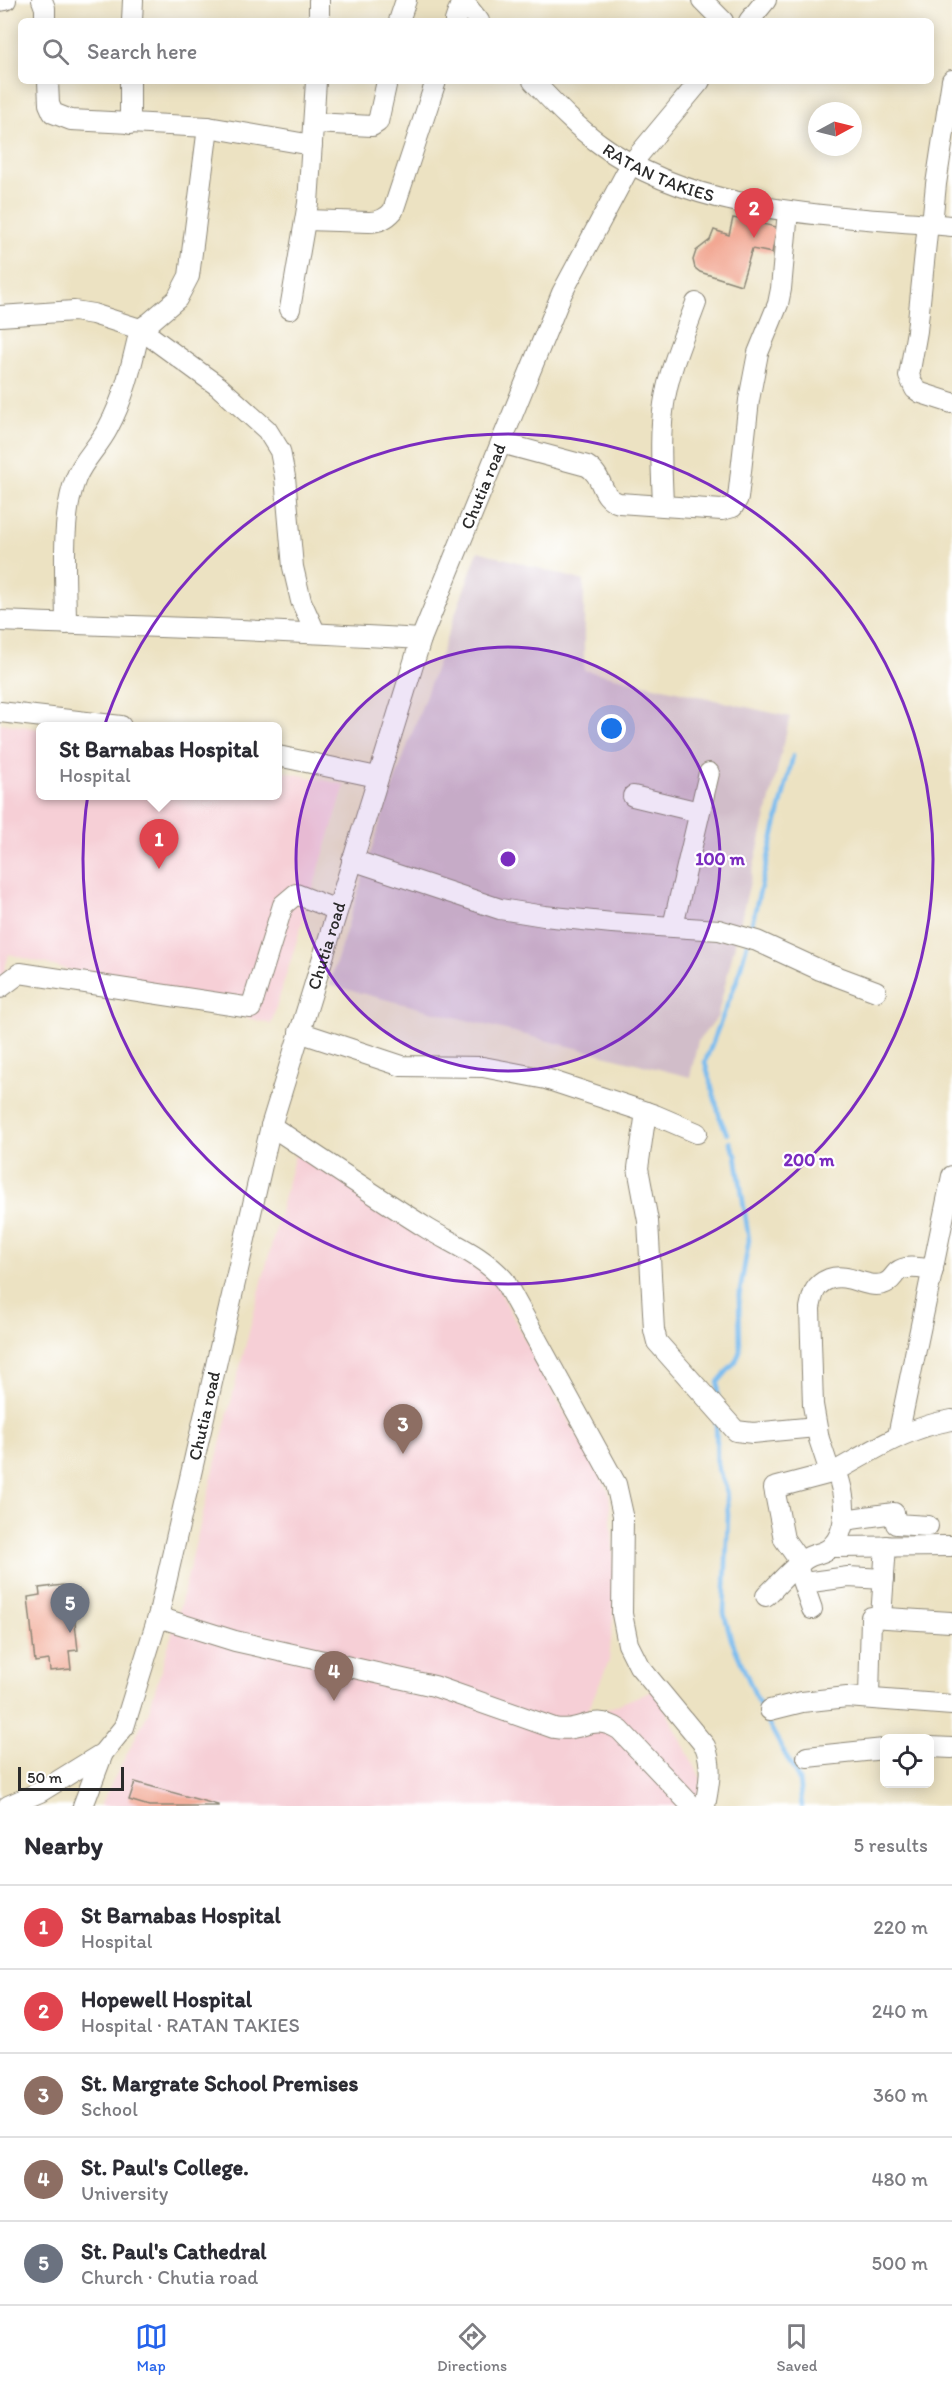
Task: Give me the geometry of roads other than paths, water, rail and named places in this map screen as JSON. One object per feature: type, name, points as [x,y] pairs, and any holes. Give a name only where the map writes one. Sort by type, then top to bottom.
[{"type":"street","points":[[0,1],[6,0]]},
{"type":"street","points":[[42,0],[45,18]]},
{"type":"street","points":[[132,18],[133,0]]},
{"type":"street","points":[[319,0],[319,18]]},
{"type":"street","points":[[400,18],[406,0]]},
{"type":"street","points":[[456,18],[462,0]]},
{"type":"street","points":[[462,0],[477,18]]},
{"type":"street","points":[[702,0],[720,18]]},
{"type":"street","points":[[751,18],[766,0]]},
{"type":"street","points":[[952,80],[909,376],[915,389],[921,393],[952,403]]},
{"type":"street","points":[[48,84],[49,104],[53,113],[71,120],[208,127],[312,146]]},
{"type":"street","points":[[130,84],[130,124]]},
{"type":"street","points":[[290,309],[306,219],[316,84]]},
{"type":"street","points":[[314,123],[372,126],[378,122],[386,84]]},
{"type":"street","points":[[306,219],[377,222],[388,217],[393,211],[435,84]]},
{"type":"street","name":"RATAN TAKIES","points":[[536,84],[581,129],[631,164],[693,191],[814,215],[952,226]]},
{"type":"street","name":"Chutia road","points":[[8,1806],[40,1792],[103,1753],[124,1727],[158,1617],[271,1126],[421,639],[562,293],[631,164],[698,84]]},
{"type":"street","points":[[140,328],[150,323],[177,298],[189,276],[208,127]]},
{"type":"street","points":[[501,443],[587,466],[595,471],[612,501],[728,510],[734,507],[738,498],[749,400],[758,352],[781,289],[789,211]]},
{"type":"street","points":[[663,506],[661,438],[664,402],[673,365],[696,303]]},
{"type":"street","points":[[0,316],[74,311],[93,314],[140,328],[242,405],[267,430],[280,451],[285,477],[293,567],[301,601],[315,632]]},
{"type":"street","points":[[66,624],[66,537],[72,491],[82,466],[116,414],[130,377],[140,328]]},
{"type":"street","points":[[0,621],[315,632],[421,639]]},
{"type":"street","points":[[0,712],[86,722]]},
{"type":"street","points":[[282,757],[377,777]]},
{"type":"street","points":[[674,926],[709,773]]},
{"type":"street","points":[[633,796],[699,812]]},
{"type":"street","points":[[352,860],[500,909],[612,923],[719,930],[757,941],[820,970],[876,991]]},
{"type":"street","points":[[0,988],[20,973],[251,1008],[284,905],[296,894],[337,910]]},
{"type":"street","points":[[299,1032],[402,1066],[483,1067],[528,1075],[646,1112],[697,1133]]},
{"type":"street","points":[[646,1112],[638,1168],[648,1221],[654,1330],[657,1342],[736,1431],[744,1433],[816,1427]]},
{"type":"street","points":[[271,1126],[428,1229],[476,1255],[504,1280],[616,1484],[623,1515],[622,1614],[628,1644],[639,1666],[705,1746],[711,1768],[705,1806]]},
{"type":"street","points":[[898,1436],[952,1176]]},
{"type":"street","points":[[832,1547],[842,1530],[844,1520],[842,1493],[816,1427],[813,1405],[810,1308],[814,1290],[822,1282],[834,1277],[846,1276],[875,1285],[885,1284],[897,1272],[908,1267],[933,1270]]},
{"type":"street","points":[[812,1610],[800,1571],[784,1539],[774,1488],[826,1474],[898,1436],[928,1424],[952,1420]]},
{"type":"street","points":[[844,1520],[894,1513],[896,1524],[928,1526]]},
{"type":"street","points":[[881,1617],[886,1546]]},
{"type":"street","points":[[766,1596],[800,1571],[808,1557],[832,1547],[951,1546]]},
{"type":"street","points":[[800,1571],[884,1579]]},
{"type":"street","points":[[158,1617],[235,1641],[434,1686],[554,1728],[572,1730],[597,1721],[610,1724],[620,1730],[692,1806]]},
{"type":"street","points":[[869,1697],[871,1617],[950,1622]]},
{"type":"street","points":[[770,1710],[802,1702],[847,1697],[952,1705]]},
{"type":"street","points":[[934,1747],[952,1748]]},
{"type":"street","points":[[807,1757],[880,1750]]},
{"type":"street","points":[[83,1806],[103,1753]]},
{"type":"waterway","points":[[750,931],[793,756]]},
{"type":"waterway","points":[[727,1134],[720,1118],[705,1062],[738,977],[747,944]]},
{"type":"waterway","points":[[717,1399],[718,1382],[736,1361],[740,1351],[739,1297],[749,1240],[736,1155],[730,1142]]},
{"type":"waterway","points":[[716,1419],[717,1466],[726,1487],[728,1515],[724,1613],[731,1639],[764,1715],[799,1780],[802,1806]]},
{"type":"place","name":"Hopewell Hospital","points":[[754,238]]},
{"type":"place","name":"St Barnabas Hospital","points":[[159,869]]},
{"type":"place","name":"St. Margrate School Premises","points":[[403,1454]]},
{"type":"place","name":"St. Paul's Cathedral","points":[[70,1633]]},
{"type":"place","name":"St. Paul's College.","points":[[334,1701]]}]
